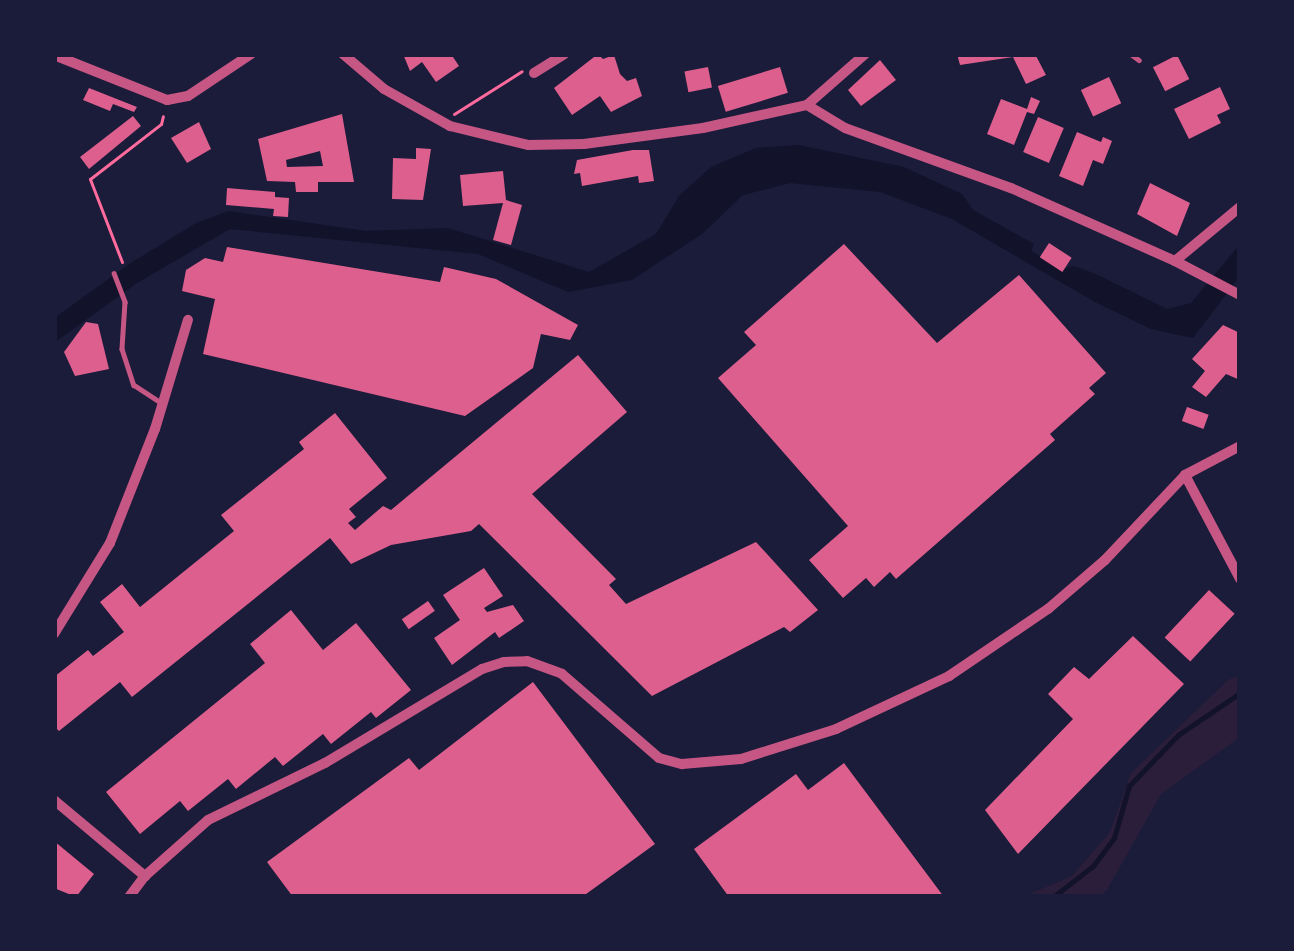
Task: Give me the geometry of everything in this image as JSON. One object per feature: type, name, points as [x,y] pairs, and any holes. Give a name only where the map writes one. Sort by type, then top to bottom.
[{"type":"street","points":[[54,55],[167,100],[188,96],[251,54]]},
{"type":"street","points":[[343,54],[384,89],[450,126],[528,145],[584,144],[807,105],[865,54]]},
{"type":"street","points":[[534,73],[564,54]]},
{"type":"street","points":[[807,105],[845,128],[1011,188],[1236,293]]},
{"type":"street","points":[[1175,261],[1240,206]]},
{"type":"street","points":[[54,634],[110,543],[164,404],[188,320]]},
{"type":"street","points":[[129,897],[145,876],[208,820],[326,763],[482,669],[504,662],[526,661],[562,674],[641,746],[682,764],[741,759],[836,728],[949,676],[1017,631],[1105,560],[1185,475],[1240,446]]},
{"type":"street","points":[[1185,475],[1240,579]]},
{"type":"street","points":[[54,800],[145,876]]},
{"type":"lane","points":[[1132,54],[1139,60]]},
{"type":"lane","points":[[114,273],[123,294],[122,349],[134,385],[164,404]]},
{"type":"path","points":[[450,126],[452,115],[524,69],[534,73]]},
{"type":"path","points":[[114,273],[123,261],[90,178],[161,124],[167,100]]},
{"type":"shaded area","points":[[799,145],[904,167],[962,194],[973,210],[1034,244],[1031,251],[1065,269],[1074,266],[1096,274],[1167,309],[1191,303],[1240,244],[1240,276],[1193,338],[1151,329],[1095,302],[952,219],[880,192],[790,183],[743,195],[702,234],[632,280],[568,292],[478,254],[230,229],[137,283],[54,343],[54,319],[60,314],[129,264],[198,222],[229,211],[366,231],[448,228],[589,272],[656,234],[679,196],[711,167],[756,148]]},
{"type":"shaded area","points":[[1240,675],[1240,737],[1161,794],[1107,890],[1098,897],[1022,897],[1072,876],[1110,832],[1131,773],[1228,680]]},
{"type":"building","points":[[403,54],[451,54],[459,66],[436,82],[422,62],[410,71]]},
{"type":"building","points":[[598,54],[603,59],[614,55],[620,74],[627,81],[636,78],[642,96],[611,112],[600,96],[572,115],[554,88]]},
{"type":"building","points":[[957,54],[1035,54],[1046,75],[1026,84],[1013,57],[960,65]]},
{"type":"building","points":[[1177,55],[1189,79],[1165,91],[1153,67]]},
{"type":"building","points":[[880,60],[896,80],[861,106],[848,90]]},
{"type":"building","points":[[708,67],[712,88],[688,92],[684,72]]},
{"type":"building","points":[[780,67],[788,93],[726,112],[718,86]]},
{"type":"building","points":[[1109,77],[1121,103],[1093,116],[1081,90]]},
{"type":"building","points":[[1220,87],[1230,109],[1217,115],[1221,123],[1189,139],[1174,109]]},
{"type":"building","points":[[89,88],[137,107],[134,112],[113,104],[110,111],[83,100]]},
{"type":"building","points":[[1031,97],[1040,101],[1034,114],[1027,112],[1014,145],[987,134],[1001,99],[1027,109]]},
{"type":"building","points":[[342,114],[354,182],[318,182],[318,192],[296,192],[295,182],[267,181],[258,139]],"holes":[[[320,151],[323,166],[287,167],[286,160]]]},
{"type":"building","points":[[133,116],[141,126],[89,169],[80,157]]},
{"type":"building","points":[[1038,117],[1064,128],[1049,163],[1023,152]]},
{"type":"building","points":[[199,122],[211,149],[187,163],[171,138]]},
{"type":"building","points":[[1077,132],[1101,142],[1103,137],[1112,141],[1103,164],[1093,160],[1083,186],[1059,176]]},
{"type":"building","points":[[416,148],[431,149],[423,200],[392,199],[393,158],[416,159]]},
{"type":"building","points":[[649,150],[654,181],[639,183],[638,176],[582,186],[580,173],[574,174],[577,160]]},
{"type":"building","points":[[503,171],[506,200],[522,205],[511,245],[493,240],[503,203],[463,206],[460,175]]},
{"type":"building","points":[[1150,183],[1190,203],[1177,236],[1137,214]]},
{"type":"building","points":[[227,188],[275,192],[275,197],[289,198],[288,217],[273,216],[274,209],[226,205]]},
{"type":"building","points":[[1049,243],[1072,258],[1062,272],[1040,257]]},
{"type":"building","points":[[844,244],[937,343],[1019,275],[1106,373],[1089,388],[1095,394],[1050,434],[1055,440],[896,579],[890,572],[874,587],[866,578],[843,598],[809,560],[848,526],[718,378],[756,345],[744,332]]},
{"type":"building","points":[[227,247],[440,282],[444,267],[496,279],[578,325],[570,340],[541,334],[533,368],[465,416],[203,354],[215,299],[182,291],[186,270],[205,258],[223,262]]},
{"type":"building","points":[[86,322],[98,324],[109,369],[75,376],[64,352]]},
{"type":"building","points":[[1223,325],[1240,333],[1240,380],[1226,374],[1206,397],[1192,387],[1205,371],[1192,359]]},
{"type":"building","points":[[578,355],[627,412],[532,494],[616,579],[609,585],[626,604],[756,542],[818,610],[790,632],[784,627],[652,696],[479,524],[471,531],[391,545],[351,564],[330,538],[132,697],[120,682],[59,731],[54,726],[54,677],[88,650],[93,656],[124,632],[100,602],[122,584],[140,607],[234,531],[221,515],[304,449],[299,442],[335,413],[387,478],[349,509],[356,517],[348,523],[355,530],[383,506],[391,510]]},
{"type":"building","points":[[1187,407],[1209,415],[1203,429],[1182,421]]},
{"type":"building","points":[[484,568],[503,596],[484,608],[487,612],[513,605],[524,621],[499,638],[495,632],[452,665],[434,638],[460,620],[443,595]]},
{"type":"building","points":[[1209,590],[1235,614],[1190,661],[1165,638]]},
{"type":"building","points":[[428,601],[435,611],[409,629],[402,619]]},
{"type":"building","points":[[291,610],[323,650],[356,623],[411,690],[376,718],[371,712],[331,744],[323,734],[283,766],[275,757],[236,789],[228,779],[188,811],[180,801],[140,834],[106,792],[265,663],[250,644]]},
{"type":"building","points":[[1133,636],[1184,684],[1018,854],[985,810],[1073,719],[1048,694],[1074,667],[1089,679]]},
{"type":"building","points":[[533,682],[655,844],[582,897],[293,897],[267,862],[409,758],[419,770]]},
{"type":"building","points":[[844,763],[944,897],[729,897],[694,849],[796,774],[808,790]]},
{"type":"building","points":[[54,841],[94,874],[76,897],[54,888]]},
{"type":"waterway","points":[[1053,897],[1093,866],[1114,838],[1129,786],[1178,735],[1240,693]]}]
